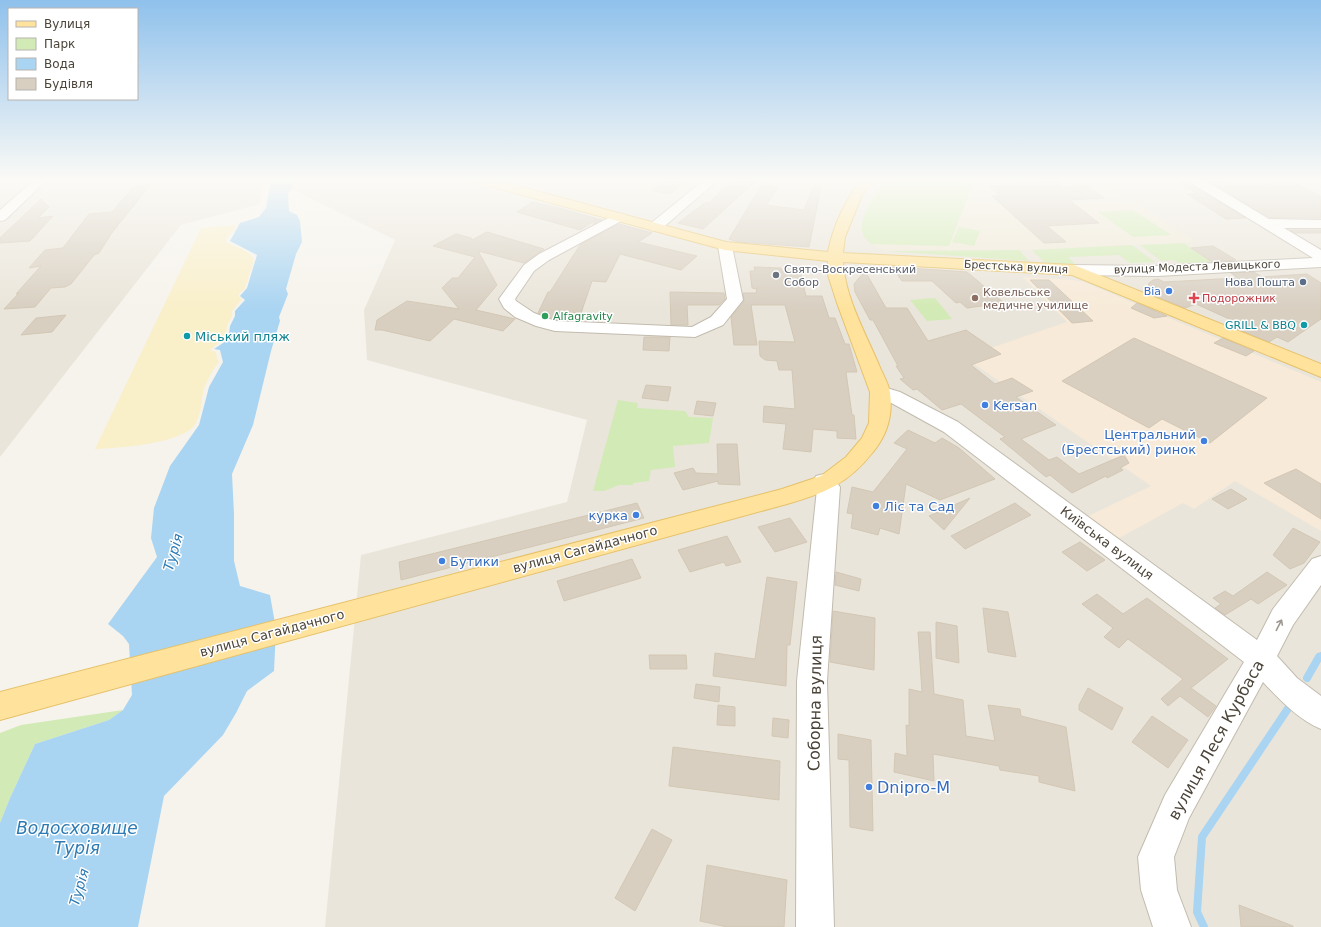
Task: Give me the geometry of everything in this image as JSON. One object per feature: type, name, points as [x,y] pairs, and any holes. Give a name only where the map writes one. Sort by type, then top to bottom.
[{"type":"main road","name":"Брестська вулиця","points":[[641,223],[725,246],[835,256],[1074,270],[1321,371]]},
{"type":"main road","name":"вулиця Сагайдачного","points":[[13,703],[296,626],[779,498],[829,481],[854,462],[871,441],[879,423],[880,392],[845,303],[836,275],[835,256],[838,237],[844,223]]},
{"type":"street","points":[[606,223],[544,257],[530,268],[507,299],[509,305],[538,322],[555,326],[695,332],[717,320],[735,300],[725,246]]},
{"type":"street","points":[[655,227],[660,223]]},
{"type":"street","points":[[1266,223],[1321,256]]},
{"type":"street","points":[[1280,223],[1321,224]]},
{"type":"street","name":"вулиця Модеста Левицького","points":[[1074,270],[1156,271],[1321,262]]},
{"type":"street","name":"Київська вулиця","points":[[880,392],[893,396],[951,427],[1261,659],[1287,687],[1321,715]]},
{"type":"street","name":"Соборна вулиця","points":[[815,927],[812,681],[829,487],[824,482]]},
{"type":"street","name":"вулиця Леся Курбаса","points":[[1172,927],[1159,890],[1156,857],[1177,807],[1261,659],[1283,617],[1321,566]]},
{"type":"shaded area","points":[[0,223],[188,223],[181,225],[0,457]]},
{"type":"shaded area","points":[[361,223],[1321,223],[1321,927],[325,927],[361,555],[567,502],[587,420],[367,360],[364,310],[395,240]]},
{"type":"shaded area","points":[[1167,223],[1196,242],[1032,250],[885,251],[871,244],[866,239],[863,235],[862,224]]},
{"type":"shaded area","name":"Центральний (Брестський) ринок","points":[[1023,277],[1084,282],[1321,382],[1321,531],[1235,481],[1194,509],[1183,503],[1112,542],[1080,520],[1151,486],[964,357],[1067,322]]},
{"type":"green space","points":[[863,223],[958,223],[949,246],[871,244],[864,237]]},
{"type":"green space","points":[[1114,223],[1153,223],[1171,235],[1133,237]]},
{"type":"green space","points":[[959,227],[980,231],[974,246],[952,242]]},
{"type":"green space","points":[[1184,243],[1211,262],[1179,263],[1174,260],[1161,261],[1140,245]]},
{"type":"green space","points":[[1132,245],[1155,262],[1130,263],[1119,255],[1068,257],[1077,266],[1044,262],[1032,250]]},
{"type":"green space","points":[[1019,250],[1029,261],[885,251]]},
{"type":"green space","points":[[935,298],[952,319],[927,321],[910,300]]},
{"type":"green space","points":[[618,400],[638,403],[637,408],[685,411],[689,417],[713,418],[709,443],[673,446],[675,467],[651,470],[649,481],[633,483],[633,485],[619,485],[604,491],[593,491]]},
{"type":"green space","points":[[123,710],[109,720],[35,744],[0,823],[0,733],[21,725]]},
{"type":"sand","name":"Міський пляж","points":[[236,225],[235,229],[226,239],[227,243],[246,251],[254,260],[245,288],[238,295],[242,299],[232,311],[232,316],[227,325],[226,335],[210,350],[216,352],[219,362],[205,386],[200,412],[193,427],[185,433],[161,441],[118,448],[95,449],[201,228]]},
{"type":"water","name":"Водосховище Турія","points":[[240,223],[300,223],[302,242],[296,254],[286,289],[288,294],[279,317],[280,321],[253,425],[232,474],[234,561],[240,586],[270,595],[276,629],[274,671],[247,691],[223,735],[164,796],[138,927],[0,927],[0,823],[35,744],[109,720],[123,710],[132,695],[129,644],[123,636],[108,624],[157,557],[151,538],[154,508],[170,466],[199,425],[209,387],[223,362],[220,350],[214,349],[226,341],[230,326],[235,316],[235,311],[245,300],[240,296],[247,288],[257,255],[230,241]]},
{"type":"building","points":[[15,223],[46,223],[30,241],[0,243],[0,238]]},
{"type":"building","points":[[82,223],[120,223],[99,253],[94,255],[71,284],[65,287],[51,288],[35,307],[4,309],[41,266],[29,268],[45,250],[63,248]]},
{"type":"building","points":[[556,223],[591,223],[580,230]]},
{"type":"building","points":[[679,223],[709,223],[703,229]]},
{"type":"building","points":[[738,223],[814,223],[809,247],[738,242],[729,239]]},
{"type":"building","points":[[1022,223],[1094,223],[1047,226],[1066,242],[1044,243]]},
{"type":"building","points":[[619,224],[652,233],[638,242],[697,256],[681,270],[620,254],[606,282],[592,281],[581,313],[561,312],[558,320],[538,313],[548,292],[550,292],[580,245]]},
{"type":"building","points":[[1289,230],[1321,230],[1321,233],[1296,233]]},
{"type":"building","points":[[487,232],[544,249],[524,263],[478,251],[497,285],[476,310],[515,319],[503,331],[454,319],[430,341],[382,330],[375,330],[377,320],[407,301],[459,309],[442,288],[452,278],[458,278],[475,257],[433,246],[456,234],[471,238],[472,240]]},
{"type":"building","points":[[1213,246],[1236,260],[1212,262],[1191,248]]},
{"type":"building","points":[[754,267],[781,268],[782,271],[800,271],[806,296],[822,296],[829,318],[835,318],[845,344],[849,344],[857,372],[846,372],[852,415],[854,415],[856,439],[837,438],[837,431],[813,429],[811,452],[783,449],[786,424],[763,422],[764,406],[795,409],[792,370],[779,370],[777,361],[765,360],[760,356],[759,341],[795,342],[785,305],[751,305],[757,345],[734,345],[731,317],[744,301],[743,293],[756,293],[757,289],[752,288],[750,271],[755,271]]},
{"type":"building","points":[[892,267],[967,272],[1004,303],[967,308],[960,302],[956,303],[932,281],[902,281]]},
{"type":"building","points":[[865,271],[886,308],[907,308],[928,341],[966,330],[1001,354],[971,365],[995,384],[1012,378],[1033,391],[1016,397],[1056,425],[1021,439],[1049,460],[1057,457],[1079,474],[1124,455],[1129,463],[1120,468],[1123,470],[1107,478],[1106,476],[1072,493],[1050,475],[1046,477],[1000,439],[1005,437],[961,404],[942,410],[917,389],[913,390],[900,379],[904,378],[896,366],[898,366],[873,320],[870,320],[855,292],[854,284]]},
{"type":"building","points":[[1254,272],[1262,277],[1307,274],[1321,283],[1321,319],[1288,342],[1277,337],[1269,342],[1239,330],[1245,326],[1196,304],[1185,308],[1147,293],[1149,283],[1158,279],[1164,282],[1238,278],[1231,273]]},
{"type":"building","points":[[1030,280],[1049,280],[1093,321],[1072,323]]},
{"type":"building","points":[[670,292],[724,293],[725,299],[719,305],[687,305],[688,325],[671,325]]},
{"type":"building","points":[[1137,303],[1167,316],[1154,318],[1131,308]]},
{"type":"building","points":[[66,315],[52,332],[21,335],[36,318]]},
{"type":"building","points":[[644,337],[670,337],[669,351],[643,350]]},
{"type":"building","points":[[1134,338],[1267,398],[1210,443],[1162,419],[1149,428],[1062,381]]},
{"type":"building","points":[[1223,338],[1254,351],[1246,356],[1214,343]]},
{"type":"building","points":[[646,385],[671,387],[668,401],[642,398]]},
{"type":"building","points":[[697,401],[716,403],[713,416],[694,414]]},
{"type":"building","points":[[908,430],[935,443],[942,438],[959,448],[995,479],[940,500],[906,484],[899,534],[880,528],[878,535],[851,528],[853,514],[847,513],[852,487],[873,492],[907,449],[894,443]]},
{"type":"building","points":[[717,444],[737,444],[740,485],[718,484],[718,481],[683,490],[674,473],[693,468],[696,473],[718,474]]},
{"type":"building","points":[[1296,469],[1321,484],[1321,519],[1264,483]]},
{"type":"building","points":[[1231,489],[1247,499],[1228,509],[1212,499]]},
{"type":"building","points":[[970,498],[944,530],[929,516]]},
{"type":"building","points":[[637,503],[644,518],[401,580],[399,562]]},
{"type":"building","points":[[1015,503],[1031,515],[965,549],[951,536]]},
{"type":"building","points":[[790,518],[807,542],[775,552],[758,527]]},
{"type":"building","points":[[1293,528],[1320,542],[1304,563],[1290,569],[1273,555]]},
{"type":"building","points":[[727,536],[741,562],[726,566],[724,562],[690,572],[678,550]]},
{"type":"building","points":[[1080,542],[1105,560],[1087,571],[1062,552]]},
{"type":"building","points":[[632,559],[641,578],[564,601],[557,581]]},
{"type":"building","points":[[836,572],[861,579],[859,591],[835,585]]},
{"type":"building","points":[[1267,572],[1287,585],[1258,604],[1251,599],[1225,615],[1215,608],[1221,604],[1213,598],[1225,591],[1233,596]]},
{"type":"building","points":[[767,577],[797,582],[790,645],[787,645],[786,686],[713,676],[715,653],[755,659]]},
{"type":"building","points":[[1097,594],[1123,614],[1147,598],[1228,659],[1191,688],[1216,706],[1208,717],[1180,696],[1168,706],[1161,699],[1183,679],[1128,639],[1119,648],[1104,637],[1113,628],[1082,604]]},
{"type":"building","points":[[983,608],[1008,612],[1016,657],[988,652]]},
{"type":"building","points":[[833,611],[875,618],[874,670],[830,662]]},
{"type":"building","points":[[936,622],[957,626],[959,663],[936,658]]},
{"type":"building","points":[[918,632],[930,632],[934,694],[963,700],[966,736],[995,741],[988,705],[1020,709],[1021,716],[1066,727],[1075,791],[1039,782],[1039,776],[1000,770],[999,766],[933,754],[934,781],[894,772],[895,753],[907,756],[906,725],[909,726],[909,689],[922,692]]},
{"type":"building","points":[[649,655],[686,655],[687,669],[650,669]]},
{"type":"building","points":[[696,684],[720,687],[719,702],[694,698]]},
{"type":"building","points":[[1088,688],[1123,708],[1112,730],[1079,710],[1079,705]]},
{"type":"building","points":[[718,705],[735,707],[735,726],[717,725]]},
{"type":"building","points":[[1152,716],[1188,740],[1168,768],[1132,742]]},
{"type":"building","points":[[773,718],[789,720],[788,738],[772,736]]},
{"type":"building","points":[[838,734],[871,740],[873,831],[850,827],[849,760],[838,759]]},
{"type":"building","points":[[673,747],[780,761],[779,800],[669,786]]},
{"type":"building","points":[[652,829],[672,840],[635,911],[615,898]]},
{"type":"building","points":[[707,865],[787,880],[784,927],[727,927],[700,921]]},
{"type":"building","points":[[1239,905],[1293,926],[1293,927],[1241,927]]},
{"type":"waterway","points":[[1307,678],[1319,657]]},
{"type":"waterway","points":[[1204,927],[1197,912],[1202,837],[1291,704]]},
{"type":"place","name":"Свято-Воскресенський Собор","points":[[776,275]]},
{"type":"place","name":"Нова Пошта","points":[[1303,282]]},
{"type":"place","name":"Віа","points":[[1169,291]]},
{"type":"place","name":"Ковельське медичне училище","points":[[975,298]]},
{"type":"place","name":"Подорожник","points":[[1194,298]]},
{"type":"place","name":"Alfagravity","points":[[545,316]]},
{"type":"place","name":"GRILL & BBQ","points":[[1304,325]]},
{"type":"place","name":"Міський пляж","points":[[187,336]]},
{"type":"place","name":"Kersan","points":[[985,405]]},
{"type":"place","name":"Центральний (Брестський) ринок","points":[[1204,441]]},
{"type":"place","name":"Ліс та Сад","points":[[876,506]]},
{"type":"place","name":"курка","points":[[636,515]]},
{"type":"place","name":"Бутики","points":[[442,561]]},
{"type":"place","name":"Dnipro-M","points":[[869,787]]},
{"type":"water label","name":"Турія","points":[[173,552]]},
{"type":"water label","name":"Турія","points":[[79,887]]}]
